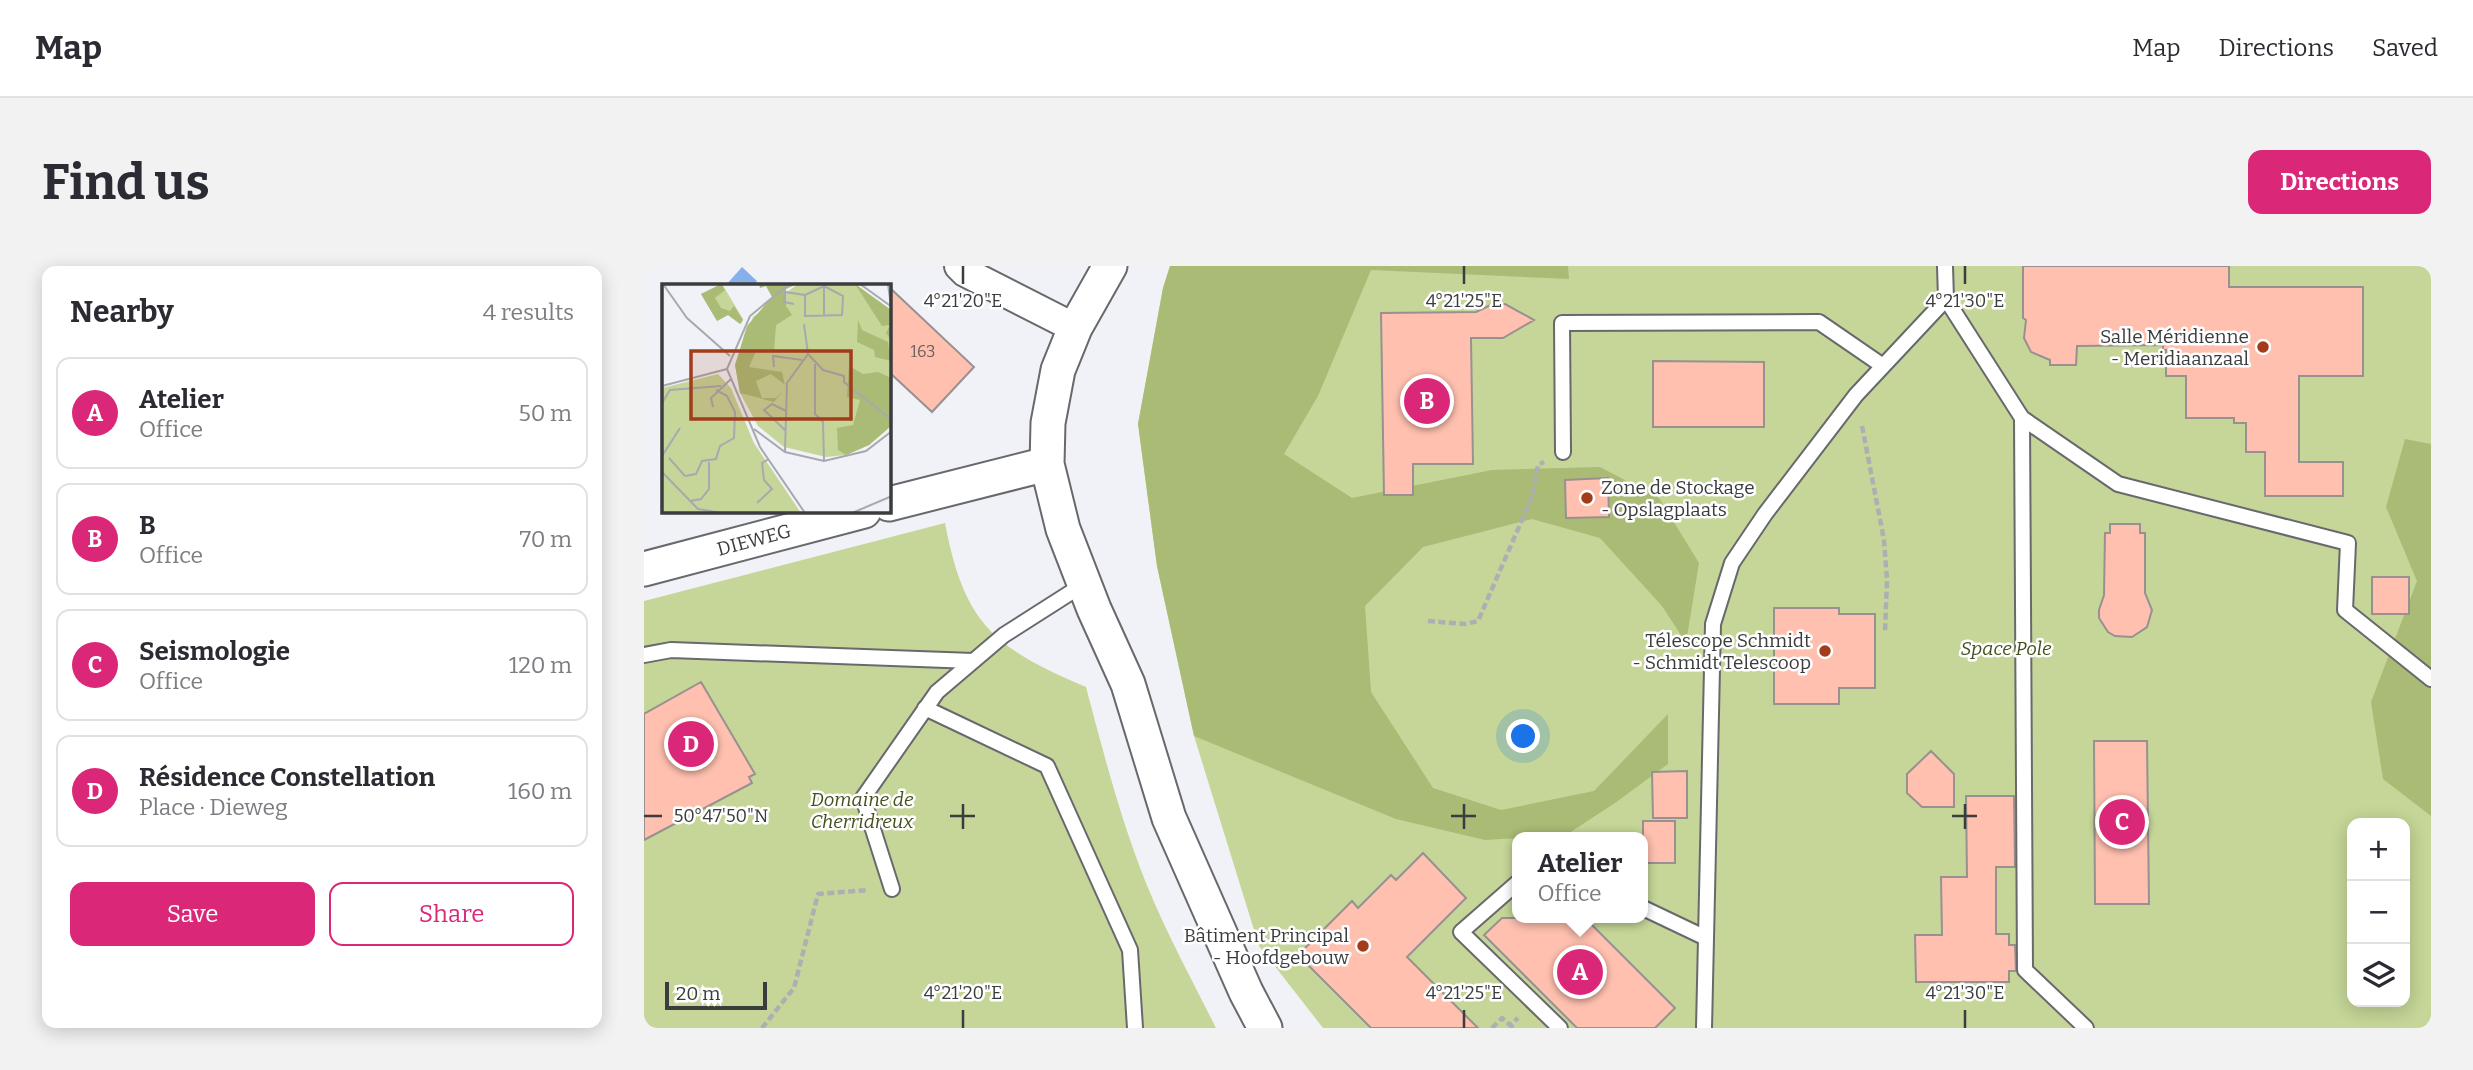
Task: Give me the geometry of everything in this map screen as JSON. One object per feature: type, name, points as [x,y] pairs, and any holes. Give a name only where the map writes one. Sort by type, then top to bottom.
[{"type":"street","points":[[959,266],[965,272],[1075,328]]},
{"type":"street","points":[[1110,266],[1075,328],[1058,370],[1048,423],[1047,464],[1063,529],[1128,684],[1169,818],[1246,992],[1265,1028]]},
{"type":"street","points":[[891,503],[1047,464]]},
{"type":"street","name":"DIEWEG","points":[[644,569],[856,513]]},
{"type":"lane","points":[[1945,266],[1946,299],[2022,418],[2118,484],[2348,543],[2345,610],[2431,679]]},
{"type":"lane","points":[[1704,1028],[1713,624],[1732,563],[1765,514],[1856,395],[1946,299]]},
{"type":"lane","points":[[1563,452],[1562,323],[1819,322],[1883,366]]},
{"type":"lane","points":[[2022,418],[2025,970],[2086,1028]]},
{"type":"lane","points":[[892,889],[863,798],[937,692],[1003,635],[1084,584]]},
{"type":"lane","points":[[644,655],[671,650],[973,661]]},
{"type":"lane","points":[[925,708],[1047,766],[1130,950],[1135,1028]]},
{"type":"lane","points":[[1512,887],[1461,932],[1560,1028]]},
{"type":"lane","points":[[1648,910],[1706,938]]},
{"type":"path","points":[[1856,395],[1884,540],[1887,580],[1885,632]]},
{"type":"path","points":[[1429,621],[1465,624],[1478,621],[1532,497],[1538,465],[1563,452]]},
{"type":"path","points":[[762,1028],[794,988],[818,894],[892,889]]},
{"type":"path","points":[[1492,1028],[1502,1018],[1510,1025]]},
{"type":"green space","name":"Space Pole","points":[[1170,266],[2431,266],[2431,1028],[1323,1028],[1259,946],[1194,736],[1157,566],[1138,424],[1163,288]]},
{"type":"green space","points":[[1170,266],[1568,266],[1569,279],[1371,270],[1318,396],[1284,454],[1352,498],[1492,470],[1600,467],[1659,498],[1699,563],[1686,643],[1662,606],[1600,538],[1532,519],[1423,547],[1365,606],[1371,692],[1433,788],[1501,810],[1594,791],[1668,714],[1668,764],[1571,832],[1512,832],[1512,838],[1485,840],[1396,819],[1194,736],[1157,566],[1138,424],[1163,288]]},
{"type":"green space","points":[[2405,439],[2431,444],[2431,816],[2383,779],[2371,702],[2417,581],[2386,507]]},
{"type":"green space","name":"Domaine de Cherridreux","points":[[945,523],[962,586],[988,628],[1006,645],[1028,659],[1086,687],[1116,796],[1143,876],[1216,1028],[644,1028],[644,601]]},
{"type":"water","points":[[742,267],[757,281],[755,284],[727,284]]},
{"type":"building","points":[[2023,266],[2229,266],[2229,287],[2363,287],[2363,376],[2299,376],[2299,462],[2343,462],[2343,496],[2265,496],[2265,452],[2246,452],[2246,423],[2234,423],[2234,418],[2186,418],[2186,376],[2166,376],[2166,350],[2163,350],[2163,345],[2077,346],[2076,365],[2050,365],[2050,360],[2031,352],[2024,338],[2026,320],[2023,318]]},
{"type":"building","points":[[891,289],[974,367],[932,412],[891,374]]},
{"type":"building","points":[[1493,304],[1505,304],[1534,320],[1503,338],[1471,338],[1473,464],[1413,464],[1413,495],[1384,495],[1381,313],[1476,312]]},
{"type":"building","points":[[1653,361],[1764,362],[1764,427],[1653,427]]},
{"type":"building","name":"Zone de Stockage - Opslagplaats","points":[[1608,478],[1609,517],[1566,518],[1565,480]]},
{"type":"building","points":[[2110,524],[2140,524],[2140,533],[2145,533],[2145,593],[2152,610],[2147,627],[2132,637],[2115,636],[2108,632],[2099,618],[2104,595],[2105,533],[2110,533]]},
{"type":"building","points":[[2372,577],[2409,577],[2409,614],[2372,614]]},
{"type":"building","name":"Télescope Schmidt - Schmidt Telescoop","points":[[1774,608],[1839,608],[1839,614],[1875,614],[1875,688],[1839,688],[1839,704],[1774,704]]},
{"type":"building","points":[[701,682],[755,774],[749,777],[752,783],[644,840],[644,714]]},
{"type":"building","points":[[2094,741],[2147,741],[2149,904],[2095,904]]},
{"type":"building","points":[[1931,751],[1954,774],[1954,807],[1922,807],[1907,793],[1907,774]]},
{"type":"building","points":[[1687,771],[1687,818],[1653,818],[1652,772]]},
{"type":"building","points":[[1966,796],[2014,796],[2015,867],[1996,867],[1996,934],[2009,934],[2009,945],[2015,945],[2016,971],[2009,971],[2009,982],[1916,982],[1915,935],[1942,935],[1941,877],[1967,877]]},
{"type":"building","points":[[1643,821],[1675,821],[1675,863],[1648,863],[1648,832],[1643,832]]},
{"type":"building","name":"Bâtiment Principal - Hoofdgebouw","points":[[1423,853],[1466,898],[1407,957],[1478,1028],[1371,1028],[1298,955],[1352,901],[1358,908],[1391,875],[1396,880]]},
{"type":"building","points":[[1502,918],[1512,918],[1512,923],[1590,923],[1675,1008],[1655,1028],[1577,1028],[1484,935]]},
{"type":"place","name":"Salle Méridienne - Meridiaanzaal","points":[[2263,347]]},
{"type":"place","name":"B","points":[[1427,401]]},
{"type":"place","name":"Zone de Stockage - Opslagplaats","points":[[1587,498]]},
{"type":"place","name":"Télescope Schmidt - Schmidt Telescoop","points":[[1825,651]]},
{"type":"place","name":"Résidence Constellation","points":[[691,744]]},
{"type":"place","name":"Seismologie","points":[[2122,822]]},
{"type":"place","name":"Bâtiment Principal - Hoofdgebouw","points":[[1363,946]]},
{"type":"place","name":"Atelier","points":[[1580,972]]}]
